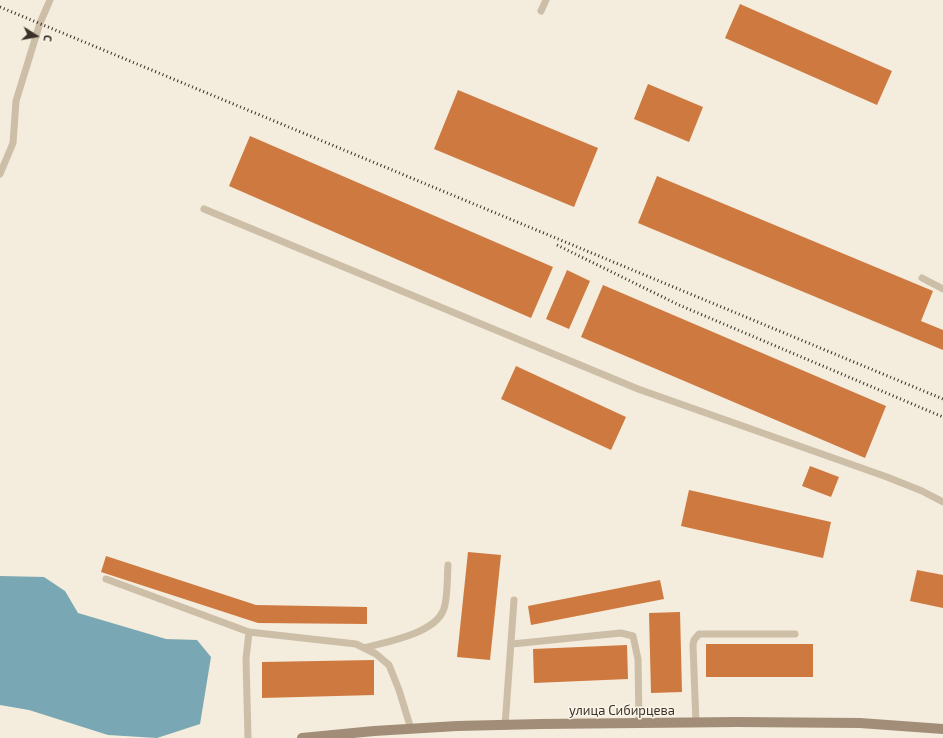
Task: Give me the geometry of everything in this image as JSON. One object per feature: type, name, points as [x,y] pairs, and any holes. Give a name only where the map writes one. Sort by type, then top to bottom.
[{"type":"street","name":"улица Сибирцева","points":[[302,738],[374,731],[457,726],[696,723],[860,723],[943,729]]},
{"type":"lane","points":[[0,174],[13,143],[16,101],[40,23],[50,0]]},
{"type":"lane","points":[[541,11],[546,0]]},
{"type":"lane","points":[[204,209],[638,389],[887,477],[922,491],[943,502]]},
{"type":"lane","points":[[922,278],[943,289]]},
{"type":"lane","points":[[364,648],[421,630],[438,619],[444,610],[448,565]]},
{"type":"lane","points":[[106,579],[249,632],[356,644],[376,654],[389,665],[400,690],[411,729]]},
{"type":"lane","points":[[505,726],[514,600]]},
{"type":"lane","points":[[248,738],[246,659],[249,632]]},
{"type":"lane","points":[[512,644],[621,633],[627,633],[633,636],[638,659],[639,724]]},
{"type":"lane","points":[[696,723],[693,645],[694,640],[699,634],[796,634]]},
{"type":"water","points":[[0,576],[44,577],[65,591],[78,613],[166,639],[197,640],[211,657],[200,724],[157,738],[108,735],[29,710],[0,705]]},
{"type":"building","points":[[740,4],[892,71],[877,105],[725,38]]},
{"type":"building","points":[[648,84],[703,107],[689,142],[634,119]]},
{"type":"building","points":[[458,90],[598,148],[574,207],[434,149]]},
{"type":"building","points":[[250,136],[553,267],[531,318],[229,186]]},
{"type":"building","points":[[657,176],[933,291],[921,321],[943,330],[943,350],[638,223]]},
{"type":"building","points":[[567,270],[590,281],[569,329],[546,319]]},
{"type":"building","points":[[603,285],[886,406],[865,458],[581,337]]},
{"type":"building","points":[[516,366],[626,417],[611,450],[501,399]]},
{"type":"building","points":[[810,466],[839,477],[831,497],[802,486]]},
{"type":"building","points":[[689,490],[831,522],[823,558],[681,526]]},
{"type":"building","points":[[468,552],[501,555],[490,660],[457,657]]},
{"type":"building","points":[[106,556],[256,605],[367,607],[367,624],[258,623],[101,572]]},
{"type":"building","points":[[917,570],[943,575],[943,608],[910,601]]},
{"type":"building","points":[[660,580],[664,599],[531,625],[528,606]]},
{"type":"building","points":[[680,612],[682,692],[651,693],[649,613]]},
{"type":"building","points":[[706,644],[813,644],[813,677],[706,677]]},
{"type":"building","points":[[627,645],[628,679],[534,683],[533,649]]},
{"type":"building","points":[[374,660],[374,695],[262,698],[262,662]]},
{"type":"railway","points":[[0,7],[943,399]]},
{"type":"railway","points":[[557,245],[679,305],[943,417]]}]
